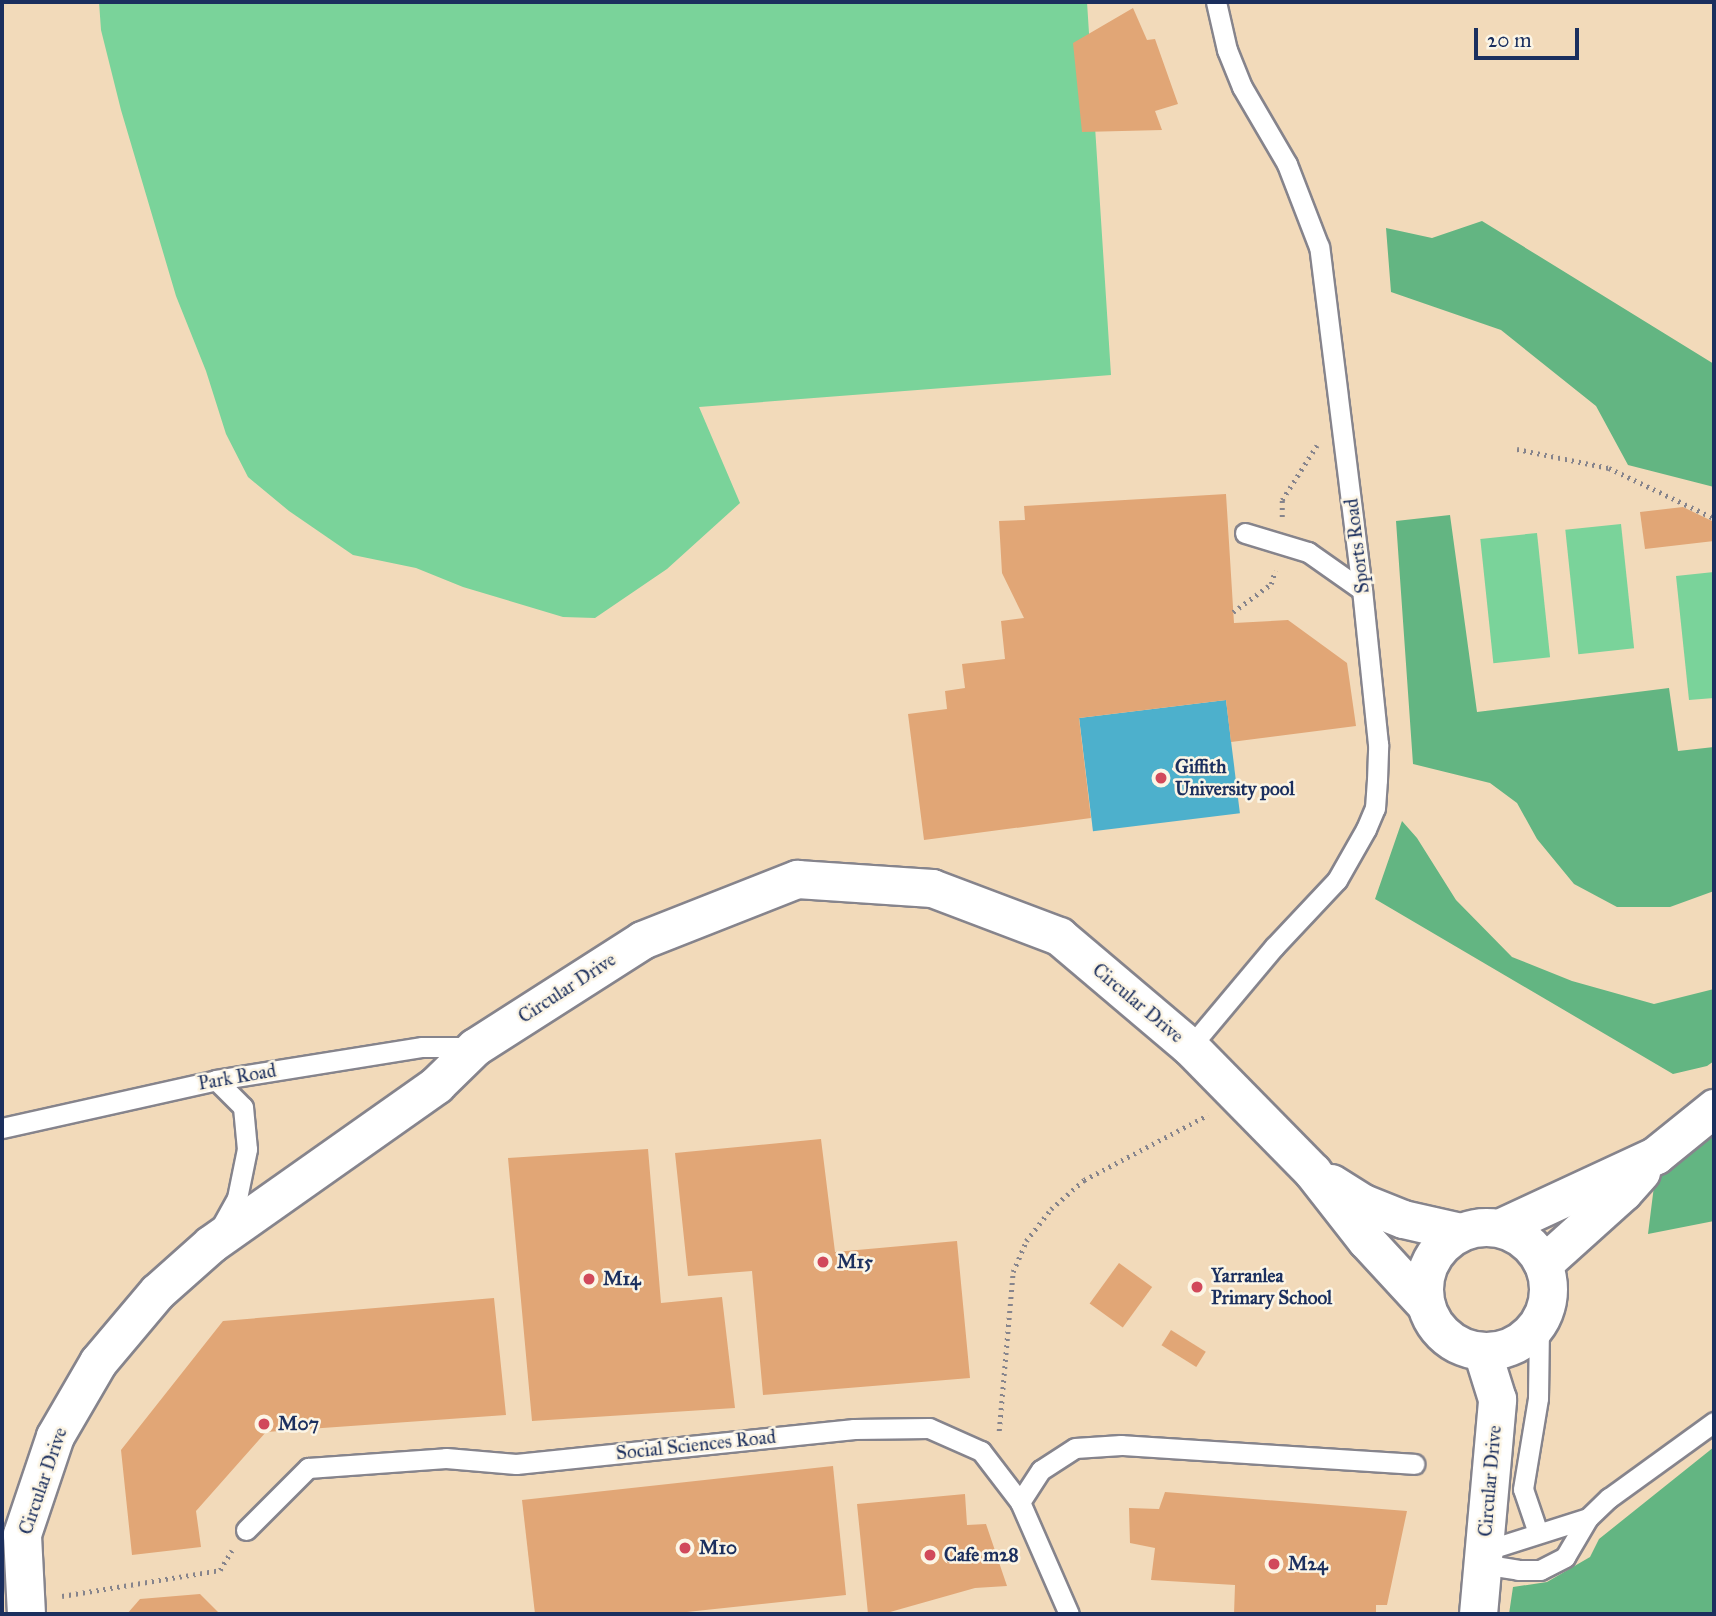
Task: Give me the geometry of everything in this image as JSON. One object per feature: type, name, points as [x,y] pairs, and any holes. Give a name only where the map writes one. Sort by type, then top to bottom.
[{"type":"street","name":"Circular Drive","points":[[25,1608],[22,1534],[55,1436],[98,1362],[157,1292],[211,1244],[436,1084],[475,1047],[642,940],[797,879],[932,888],[1059,936],[1190,1047],[1239,1096],[1312,1171],[1366,1240],[1426,1305]]},
{"type":"street","points":[[1543,1264],[1623,1192],[1656,1155],[1714,1108]]},
{"type":"street","points":[[1499,1228],[1656,1155]]},
{"type":"street","name":"Circular Drive","points":[[1312,1171],[1363,1203],[1403,1219],[1460,1232]]},
{"type":"street","points":[[1473,1228],[1499,1228],[1521,1237],[1538,1254],[1543,1264],[1548,1288],[1539,1321],[1515,1344],[1482,1351],[1467,1348],[1447,1336],[1432,1319],[1426,1305],[1424,1288],[1434,1255],[1460,1232],[1473,1228]]},
{"type":"street","name":"Circular Drive","points":[[1478,1614],[1497,1399],[1482,1351]]},
{"type":"lane","name":"Sports Road","points":[[1190,1047],[1274,947],[1337,880],[1354,855],[1375,808],[1378,744],[1362,590],[1319,247],[1287,164],[1242,87],[1227,50],[1216,2]]},
{"type":"lane","points":[[1245,533],[1308,552],[1362,590]]},
{"type":"lane","name":"Park Road","points":[[2,1128],[216,1080],[422,1047],[475,1047]]},
{"type":"lane","points":[[211,1244],[237,1198],[247,1149],[243,1107],[216,1080]]},
{"type":"lane","name":"Circular Drive","points":[[1538,1534],[1522,1489],[1538,1398],[1539,1321]]},
{"type":"lane","points":[[1483,1557],[1518,1570],[1540,1570],[1566,1557],[1588,1518],[1609,1498],[1714,1422]]},
{"type":"lane","name":"Social Sciences Road","points":[[246,1530],[308,1468],[446,1458],[516,1464],[854,1429],[929,1428],[981,1451],[1020,1502],[1069,1614]]},
{"type":"lane","points":[[1020,1502],[1041,1471],[1075,1448],[1121,1445],[1414,1465]]},
{"type":"lane","points":[[1483,1557],[1538,1534],[1588,1518]]},
{"type":"path","points":[[1282,500],[1317,445]]},
{"type":"path","points":[[1517,449],[1609,468],[1714,518]]},
{"type":"path","points":[[995,1470],[1013,1272],[1026,1241],[1051,1209],[1084,1180],[1191,1126],[1239,1096]]},
{"type":"path","points":[[25,1608],[220,1570],[246,1530]]},
{"type":"green space","points":[[99,2],[1087,2],[1111,375],[699,407],[740,503],[667,569],[595,618],[563,617],[463,587],[416,568],[353,555],[289,511],[248,477],[226,434],[206,371],[176,296],[121,110],[101,30]]},
{"type":"green space","points":[[1482,221],[1714,364],[1714,487],[1628,465],[1596,406],[1501,330],[1391,292],[1386,228],[1432,238]]},
{"type":"green space","points":[[1450,515],[1477,712],[1669,688],[1678,751],[1714,747],[1714,891],[1670,907],[1617,907],[1574,884],[1537,839],[1517,803],[1490,783],[1413,764],[1396,521]]},
{"type":"green space","points":[[1621,524],[1634,648],[1578,654],[1565,530]]},
{"type":"green space","points":[[1537,533],[1550,657],[1493,663],[1480,539]]},
{"type":"green space","points":[[1714,572],[1714,698],[1689,700],[1676,576]]},
{"type":"green space","points":[[1402,821],[1417,838],[1456,900],[1512,957],[1572,981],[1654,1004],[1714,989],[1714,1061],[1707,1066],[1673,1074],[1375,899]]},
{"type":"green space","points":[[1714,1130],[1714,1221],[1648,1234],[1655,1178]]},
{"type":"green space","points":[[1714,1447],[1714,1614],[1509,1614],[1513,1587],[1547,1582],[1590,1557],[1599,1539]]},
{"type":"water","name":"Giffith University pool","points":[[1226,700],[1240,813],[1093,831],[1079,718]]},
{"type":"building","points":[[1133,8],[1147,40],[1155,39],[1178,104],[1155,111],[1162,130],[1082,132],[1073,43]]},
{"type":"building","points":[[1226,494],[1234,623],[1288,620],[1347,663],[1356,726],[1231,742],[1226,700],[1079,718],[1091,818],[924,840],[908,714],[947,709],[945,691],[965,688],[962,664],[1005,659],[1001,621],[1024,618],[1002,573],[999,521],[1025,520],[1024,506]]},
{"type":"building","points":[[1683,507],[1714,522],[1714,541],[1645,549],[1640,512]]},
{"type":"building","name":"M15","points":[[821,1139],[835,1252],[957,1241],[970,1378],[763,1395],[752,1271],[688,1276],[675,1153]]},
{"type":"building","name":"M14","points":[[648,1149],[661,1303],[722,1297],[735,1408],[532,1421],[508,1158]]},
{"type":"building","points":[[1119,1263],[1152,1287],[1123,1328],[1090,1303]]},
{"type":"building","name":"M07","points":[[494,1298],[506,1415],[266,1432],[196,1511],[201,1547],[132,1555],[121,1450],[223,1321]]},
{"type":"building","points":[[1171,1330],[1206,1352],[1196,1367],[1161,1345]]},
{"type":"building","name":"M10","points":[[833,1466],[846,1595],[668,1614],[535,1614],[522,1500]]},
{"type":"building","name":"M24","points":[[1165,1492],[1407,1511],[1387,1605],[1376,1605],[1376,1614],[1234,1614],[1235,1585],[1151,1580],[1155,1548],[1130,1543],[1129,1508],[1159,1509]]},
{"type":"building","name":"Cafe m28","points":[[965,1494],[967,1525],[986,1524],[1007,1586],[975,1588],[883,1614],[868,1614],[857,1504]]},
{"type":"building","points":[[200,1594],[220,1614],[127,1614],[140,1599]]},
{"type":"place","name":"Giffith University pool","points":[[1161,778]]},
{"type":"place","name":"M15","points":[[823,1262]]},
{"type":"place","name":"M14","points":[[589,1279]]},
{"type":"place","name":"Yarranlea Primary School","points":[[1197,1287]]},
{"type":"place","name":"M07","points":[[264,1424]]},
{"type":"place","name":"M10","points":[[685,1548]]},
{"type":"place","name":"Cafe m28","points":[[930,1555]]},
{"type":"place","name":"M24","points":[[1274,1564]]}]
